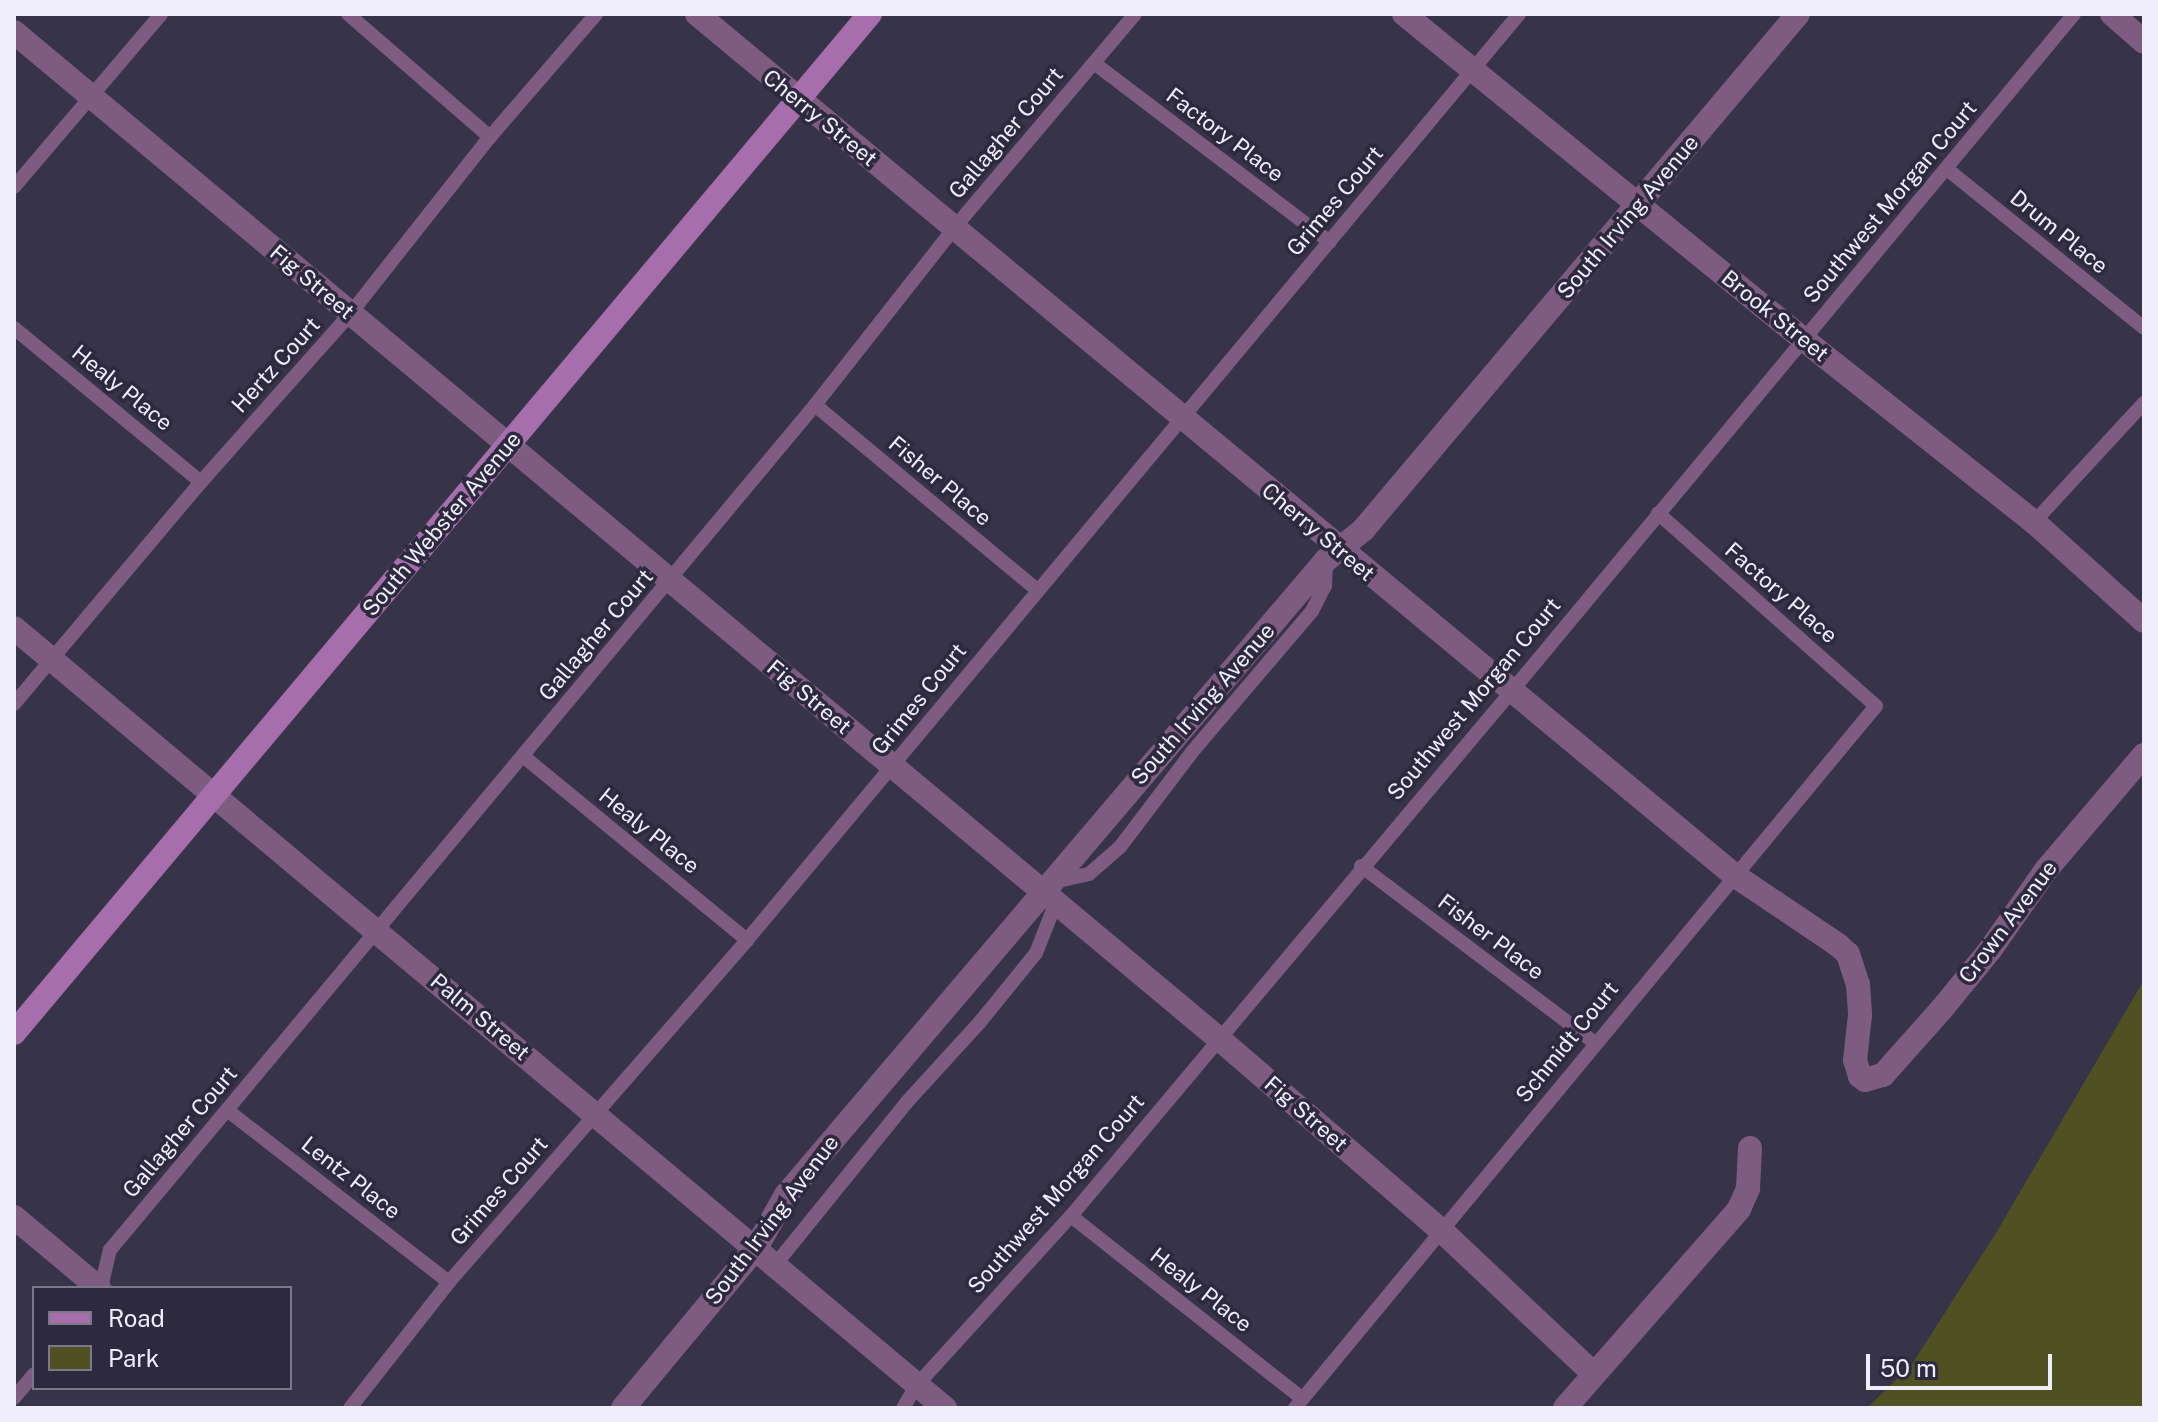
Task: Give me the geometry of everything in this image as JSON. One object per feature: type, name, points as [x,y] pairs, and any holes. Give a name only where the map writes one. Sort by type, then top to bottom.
[{"type":"street","name":"Cherry Street","points":[[697,14],[1182,419],[1332,554],[1511,692],[1734,875],[1848,954],[1858,984],[1860,1015],[1855,1060],[1860,1076],[1865,1080]]},
{"type":"street","name":"South Webster Avenue","points":[[14,1033],[870,14]]},
{"type":"street","name":"Brook Street","points":[[1404,14],[1803,339],[2034,522],[2144,621]]},
{"type":"street","name":"South Irving Avenue","points":[[623,1408],[756,1248],[786,1195],[881,1082],[1049,894],[1332,554],[1363,530],[1798,14]]},
{"type":"street","points":[[2112,14],[2144,42]]},
{"type":"street","name":"Fig Street","points":[[14,32],[892,767],[1049,894],[1442,1231],[1594,1374]]},
{"type":"street","name":"Palm Street","points":[[14,628],[217,794],[945,1408]]},
{"type":"street","name":"Crown Avenue","points":[[1865,1080],[1883,1075],[1932,1021],[1990,950],[2046,870],[2144,755]]},
{"type":"street","points":[[1565,1408],[1739,1209],[1748,1189],[1750,1148]]},
{"type":"street","points":[[14,1217],[98,1286]]},
{"type":"lane","points":[[14,187],[161,14]]},
{"type":"lane","points":[[348,14],[490,137]]},
{"type":"lane","name":"Hertz Court","points":[[14,704],[201,482],[350,314],[490,137],[596,14]]},
{"type":"lane","name":"Gallagher Court","points":[[101,1286],[110,1250],[670,580],[815,405],[955,227],[1135,14]]},
{"type":"lane","name":"Grimes Court","points":[[350,1408],[449,1282],[747,940],[1519,14]]},
{"type":"lane","name":"Southwest Morgan Court","points":[[903,1408],[917,1385],[1071,1216],[1217,1037],[1511,692],[2074,14]]},
{"type":"lane","name":"Factory Place","points":[[1094,63],[1330,242]]},
{"type":"lane","name":"Drum Place","points":[[1947,169],[2144,328]]},
{"type":"lane","name":"Healy Place","points":[[14,328],[201,482]]},
{"type":"lane","points":[[2034,522],[2144,403]]},
{"type":"lane","name":"Fisher Place","points":[[815,405],[1037,590]]},
{"type":"lane","name":"Factory Place","points":[[1658,513],[1876,706]]},
{"type":"lane","name":"Schmidt Court","points":[[1299,1404],[1876,706]]},
{"type":"lane","name":"Healy Place","points":[[523,756],[747,940]]},
{"type":"lane","name":"Fisher Place","points":[[1361,866],[1595,1043]]},
{"type":"lane","points":[[775,1265],[906,1103],[980,1022],[1036,953],[1049,894]]},
{"type":"lane","points":[[881,1082],[906,1103]]},
{"type":"lane","name":"Lentz Place","points":[[227,1110],[449,1282]]},
{"type":"lane","name":"Healy Place","points":[[1071,1216],[1299,1404]]},
{"type":"lane","points":[[14,1398],[32,1376]]},
{"type":"green space","points":[[2144,980],[2144,1408],[1867,1408],[1912,1364],[1996,1233]]}]
